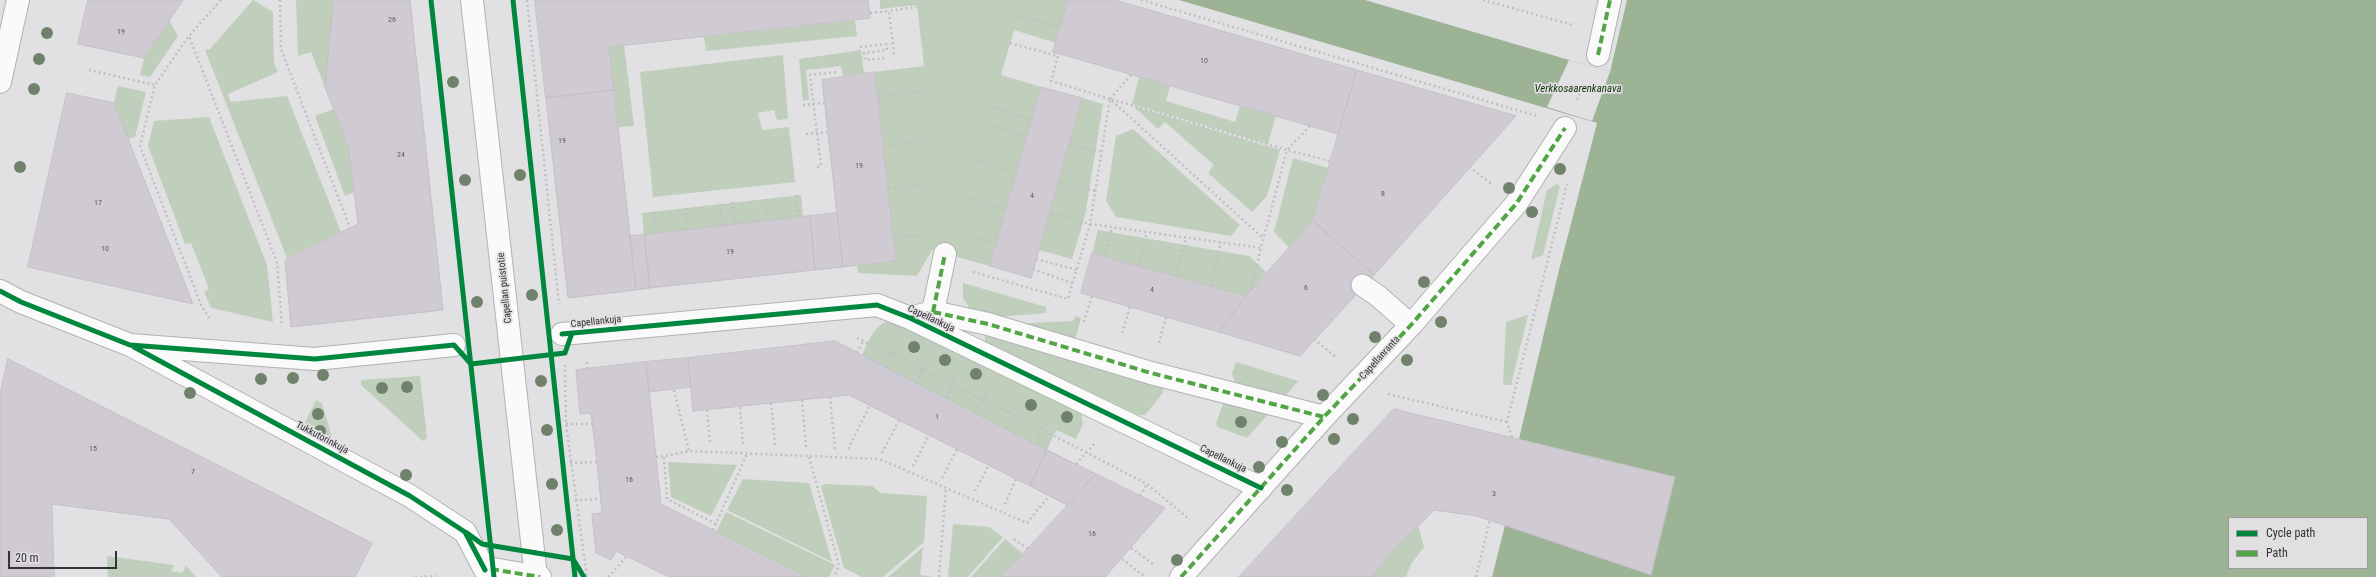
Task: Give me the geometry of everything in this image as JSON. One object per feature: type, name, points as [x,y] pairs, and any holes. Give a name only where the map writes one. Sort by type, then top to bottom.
[{"type":"street","points":[[0,82],[18,0]]},
{"type":"street","name":"Capellan puistotie","points":[[472,0],[537,577]]},
{"type":"street","points":[[1598,55],[1610,0]]},
{"type":"street","name":"Capellanranta","points":[[1181,577],[1324,417],[1411,325],[1516,204],[1562,133]]},
{"type":"street","points":[[933,312],[944,258]]},
{"type":"street","name":"Tukkutorinkuja","points":[[0,291],[21,302],[130,345],[410,496],[465,532],[484,570],[493,569],[537,577]]},
{"type":"street","name":"Capellankuja","points":[[562,334],[877,305],[910,318],[1261,488]]},
{"type":"street","points":[[910,318],[933,312],[988,324],[1150,373],[1324,417]]},
{"type":"street","name":"Tukkutorinkuja","points":[[130,345],[315,359],[454,345]]},
{"type":"lane","points":[[1362,286],[1378,296],[1411,325]]},
{"type":"path","points":[[208,318],[201,305],[140,146],[155,85],[189,36],[221,0]]},
{"type":"path","points":[[280,0],[281,49],[350,228]]},
{"type":"path","points":[[527,0],[565,353],[566,424],[570,463],[587,577]]},
{"type":"path","points":[[1141,0],[1536,114],[1562,133],[1598,55]]},
{"type":"path","points":[[1483,0],[1603,33]]},
{"type":"path","points":[[870,13],[917,7]]},
{"type":"path","points":[[889,11],[894,54]]},
{"type":"path","points":[[1018,16],[1060,27]]},
{"type":"path","points":[[189,36],[277,262],[282,324],[276,356]]},
{"type":"path","points":[[1010,43],[1058,56],[1051,81],[1287,150],[1330,161]]},
{"type":"path","points":[[860,47],[886,44],[887,50],[864,54],[865,60],[888,58]]},
{"type":"path","points":[[89,70],[155,85]]},
{"type":"path","points":[[817,167],[820,166],[810,75],[837,72]]},
{"type":"path","points":[[944,258],[1068,299],[1090,224],[1100,152],[1110,99],[1131,75]]},
{"type":"path","points":[[878,96],[926,90]]},
{"type":"path","points":[[1110,99],[1263,238]]},
{"type":"path","points":[[803,105],[824,102]]},
{"type":"path","points":[[992,107],[1032,119]]},
{"type":"path","points":[[987,124],[1027,136]]},
{"type":"path","points":[[1251,290],[1263,238],[1287,150],[1310,126]]},
{"type":"path","points":[[806,134],[828,132]]},
{"type":"path","points":[[884,145],[931,140]]},
{"type":"path","points":[[1070,144],[1100,152]]},
{"type":"path","points":[[976,161],[1017,173]]},
{"type":"path","points":[[1512,437],[1507,422],[1568,178]]},
{"type":"path","points":[[1059,182],[1095,191]]},
{"type":"path","points":[[888,188],[932,184]]},
{"type":"path","points":[[796,195],[799,218]]},
{"type":"path","points":[[969,198],[1006,209]]},
{"type":"path","points":[[765,199],[768,221]]},
{"type":"path","points":[[732,202],[735,225]]},
{"type":"path","points":[[720,204],[722,226]]},
{"type":"path","points":[[686,208],[688,230]]},
{"type":"path","points":[[653,212],[656,233]]},
{"type":"path","points":[[1050,213],[1090,224],[1261,248]]},
{"type":"path","points":[[1104,256],[1112,227]]},
{"type":"path","points":[[1138,266],[1147,232]]},
{"type":"path","points":[[894,238],[924,235]]},
{"type":"path","points":[[964,235],[996,244]]},
{"type":"path","points":[[1176,276],[1186,238]]},
{"type":"path","points":[[1211,287],[1221,242]]},
{"type":"path","points":[[1036,259],[1077,270]]},
{"type":"path","points":[[1033,269],[1072,283]]},
{"type":"path","points":[[850,335],[1000,408],[1148,484],[1192,522]]},
{"type":"path","points":[[674,390],[689,451]]},
{"type":"path","points":[[1386,394],[1507,422]]},
{"type":"path","points":[[830,397],[835,449]]},
{"type":"path","points":[[802,400],[806,447]]},
{"type":"path","points":[[771,403],[775,445]]},
{"type":"path","points":[[848,449],[870,405]]},
{"type":"path","points":[[740,407],[743,444]]},
{"type":"path","points":[[707,410],[710,442]]},
{"type":"path","points":[[882,453],[899,420]]},
{"type":"path","points":[[566,424],[593,424]]},
{"type":"path","points":[[913,466],[929,435]]},
{"type":"path","points":[[942,478],[957,449]]},
{"type":"path","points":[[656,458],[689,451],[809,458],[879,459],[1027,523],[1049,496]]},
{"type":"path","points":[[713,530],[747,454]]},
{"type":"path","points":[[664,456],[667,499],[716,524]]},
{"type":"path","points":[[809,458],[839,566],[834,577]]},
{"type":"path","points":[[570,463],[597,462]]},
{"type":"path","points":[[975,491],[988,465]]},
{"type":"path","points":[[1004,504],[1016,479]]},
{"type":"path","points":[[1140,496],[1148,484]]},
{"type":"path","points":[[940,577],[946,487]]},
{"type":"path","points":[[575,500],[601,499]]},
{"type":"path","points":[[1476,577],[1490,520]]},
{"type":"path","points":[[1014,539],[1028,549]]},
{"type":"path","points":[[1131,548],[1154,565]]},
{"type":"path","points":[[608,577],[627,556]]},
{"type":"path","points":[[1122,559],[1144,576]]},
{"type":"path","points":[[580,571],[584,577]]},
{"type":"path","points":[[415,577],[436,576]]},
{"type":"shaded area","points":[[253,0],[273,12],[274,63],[278,72],[228,94],[231,102],[287,96],[341,232],[287,258],[205,50],[210,49]]},
{"type":"shaded area","points":[[296,0],[334,0],[325,87],[311,52],[298,56]]},
{"type":"shaded area","points":[[880,0],[1068,0],[1056,43],[1014,30],[1001,75],[1041,87],[990,266],[932,250],[917,276],[858,273],[857,265],[896,261],[875,72],[924,66],[917,5],[880,9]]},
{"type":"shaded area","points":[[169,20],[178,36],[150,77],[140,75],[144,58]]},
{"type":"shaded area","points":[[855,20],[857,36],[706,51],[704,37]]},
{"type":"shaded area","points":[[624,45],[634,126],[618,127],[609,47]]},
{"type":"shaded area","points":[[861,50],[864,73],[843,76],[841,66],[806,70],[809,100],[803,101],[799,59]]},
{"type":"shaded area","points":[[783,55],[788,119],[777,120],[774,110],[758,113],[762,130],[789,127],[795,182],[653,197],[640,72]]},
{"type":"shaded area","points":[[1139,77],[1170,86],[1166,101],[1235,122],[1240,106],[1276,116],[1268,144],[1132,104]]},
{"type":"shaded area","points":[[118,86],[146,92],[135,137],[128,139],[114,103]]},
{"type":"shaded area","points":[[1082,98],[1103,104],[1085,216],[1072,259],[1039,250]]},
{"type":"shaded area","points":[[1133,106],[1280,150],[1267,196],[1252,212],[1208,173],[1214,165],[1165,122],[1158,129]]},
{"type":"shaded area","points":[[334,109],[348,146],[354,192],[345,196],[315,116]]},
{"type":"shaded area","points":[[209,117],[267,265],[273,322],[211,308],[204,292],[209,289],[191,243],[185,244],[148,146],[154,121]]},
{"type":"shaded area","points":[[1133,129],[1240,225],[1231,236],[1116,217],[1106,201],[1116,136]]},
{"type":"shaded area","points":[[1293,158],[1328,168],[1313,221],[1289,247],[1274,232]]},
{"type":"shaded area","points":[[1557,184],[1560,186],[1543,255],[1531,260],[1547,190]]},
{"type":"shaded area","points":[[801,195],[803,217],[644,235],[642,213]]},
{"type":"shaded area","points":[[1098,230],[1249,256],[1266,272],[1246,296],[1092,253]]},
{"type":"shaded area","points":[[963,283],[1046,307],[1046,313],[985,318],[973,314],[963,298]]},
{"type":"shaded area","points":[[1528,315],[1511,385],[1503,385],[1506,322]]},
{"type":"shaded area","points":[[1075,316],[1081,318],[1074,344],[1009,324],[1073,321]]},
{"type":"shaded area","points":[[886,322],[905,328],[1080,410],[1083,424],[1076,439],[1056,430],[1047,450],[862,355],[874,331],[881,324]]},
{"type":"shaded area","points":[[985,333],[1163,385],[1163,393],[1145,415],[1139,415],[988,345],[985,343]]},
{"type":"shaded area","points":[[1236,362],[1298,381],[1283,399],[1236,385],[1232,373]]},
{"type":"shaded area","points":[[420,376],[427,438],[423,441],[361,385],[361,380]]},
{"type":"shaded area","points":[[316,400],[322,403],[335,448],[301,431]]},
{"type":"shaded area","points":[[1228,400],[1271,411],[1247,438],[1218,427],[1216,424],[1223,404]]},
{"type":"shaded area","points":[[668,462],[737,465],[711,516],[671,497]]},
{"type":"shaded area","points":[[743,479],[809,483],[832,562],[727,510]]},
{"type":"shaded area","points":[[824,484],[872,486],[881,493],[927,496],[924,542],[883,577],[862,577],[844,568],[821,487]]},
{"type":"shaded area","points":[[726,512],[835,565],[829,577],[807,577],[716,532]]},
{"type":"shaded area","points":[[953,524],[989,527],[1003,537],[968,577],[948,577]]},
{"type":"shaded area","points":[[1418,525],[1424,547],[1411,564],[1406,577],[1372,577],[1388,556]]},
{"type":"shaded area","points":[[1005,539],[1023,554],[1002,577],[971,577]]},
{"type":"shaded area","points":[[923,547],[920,575],[933,577],[888,577]]},
{"type":"shaded area","points":[[107,556],[174,565],[171,571],[182,573],[186,566],[196,577],[108,577]]},
{"type":"water","name":"Verkkosaarenkanava","points":[[1179,0],[1365,0],[1610,72],[1627,0],[2376,0],[2376,577],[1492,577],[1507,517],[1659,474],[1519,439],[1558,274],[1597,123]]},
{"type":"pier","points":[[1569,60],[1610,72],[1592,121],[1547,107]]},
{"type":"building","points":[[88,0],[183,0],[144,58],[78,44]]},
{"type":"building","points":[[334,0],[410,0],[443,310],[291,327],[285,260],[358,224],[348,146],[325,87]]},
{"type":"building","points":[[535,0],[868,0],[870,18],[609,47],[614,90],[546,98]]},
{"type":"building","points":[[1068,0],[1115,0],[1357,70],[1338,134],[1053,52]]},
{"type":"building","points":[[1357,70],[1516,116],[1374,275],[1313,221]]},
{"type":"building","points":[[875,72],[896,261],[843,267],[822,80]]},
{"type":"building","points":[[1041,87],[1082,98],[1031,278],[990,266]]},
{"type":"building","points":[[614,90],[636,290],[568,298],[546,98]]},
{"type":"building","points":[[67,93],[114,103],[193,304],[28,267]]},
{"type":"building","points":[[837,213],[843,267],[815,270],[810,216]]},
{"type":"building","points":[[810,216],[815,270],[650,288],[644,235]]},
{"type":"building","points":[[1313,221],[1374,275],[1300,356],[1219,332],[1246,296]]},
{"type":"building","points":[[644,235],[650,288],[636,290],[630,236]]},
{"type":"building","points":[[1092,253],[1246,296],[1219,332],[1081,293]]},
{"type":"building","points":[[835,341],[1047,450],[1030,486],[849,395],[693,411],[688,358]]},
{"type":"building","points":[[688,358],[691,387],[649,392],[646,362]]},
{"type":"building","points":[[8,359],[372,543],[355,577],[222,577],[169,519],[52,504],[54,577],[0,577],[0,395]]},
{"type":"building","points":[[646,362],[661,504],[807,577],[669,577],[616,551],[611,560],[596,553],[592,514],[602,513],[597,462],[591,413],[580,414],[576,370]]},
{"type":"building","points":[[1394,409],[1675,477],[1651,575],[1477,516],[1434,510],[1388,556],[1372,577],[1239,577]]},
{"type":"building","points":[[1047,450],[1096,474],[1067,505],[1030,486]]},
{"type":"building","points":[[1096,474],[1165,508],[1105,577],[1002,577]]},
{"type":"marked path","points":[[1598,55],[1610,0]]},
{"type":"marked path","points":[[1181,577],[1324,417],[1411,325],[1516,204],[1565,128]]},
{"type":"marked path","points":[[933,312],[945,254]]},
{"type":"marked path","points":[[910,318],[933,312],[988,324],[1151,373],[1324,417]]},
{"type":"marked path","points":[[491,569],[540,577]]},
{"type":"cycle path","points":[[431,0],[494,577]]},
{"type":"cycle path","points":[[513,0],[575,577]]},
{"type":"cycle path","points":[[0,291],[21,302],[130,345],[315,359],[454,345],[471,364],[565,353],[572,333]]},
{"type":"cycle path","points":[[562,334],[877,305],[910,318],[1261,488]]},
{"type":"cycle path","points":[[134,347],[410,496],[465,532],[485,570]]},
{"type":"cycle path","points":[[467,533],[482,544],[573,559],[584,577]]}]
